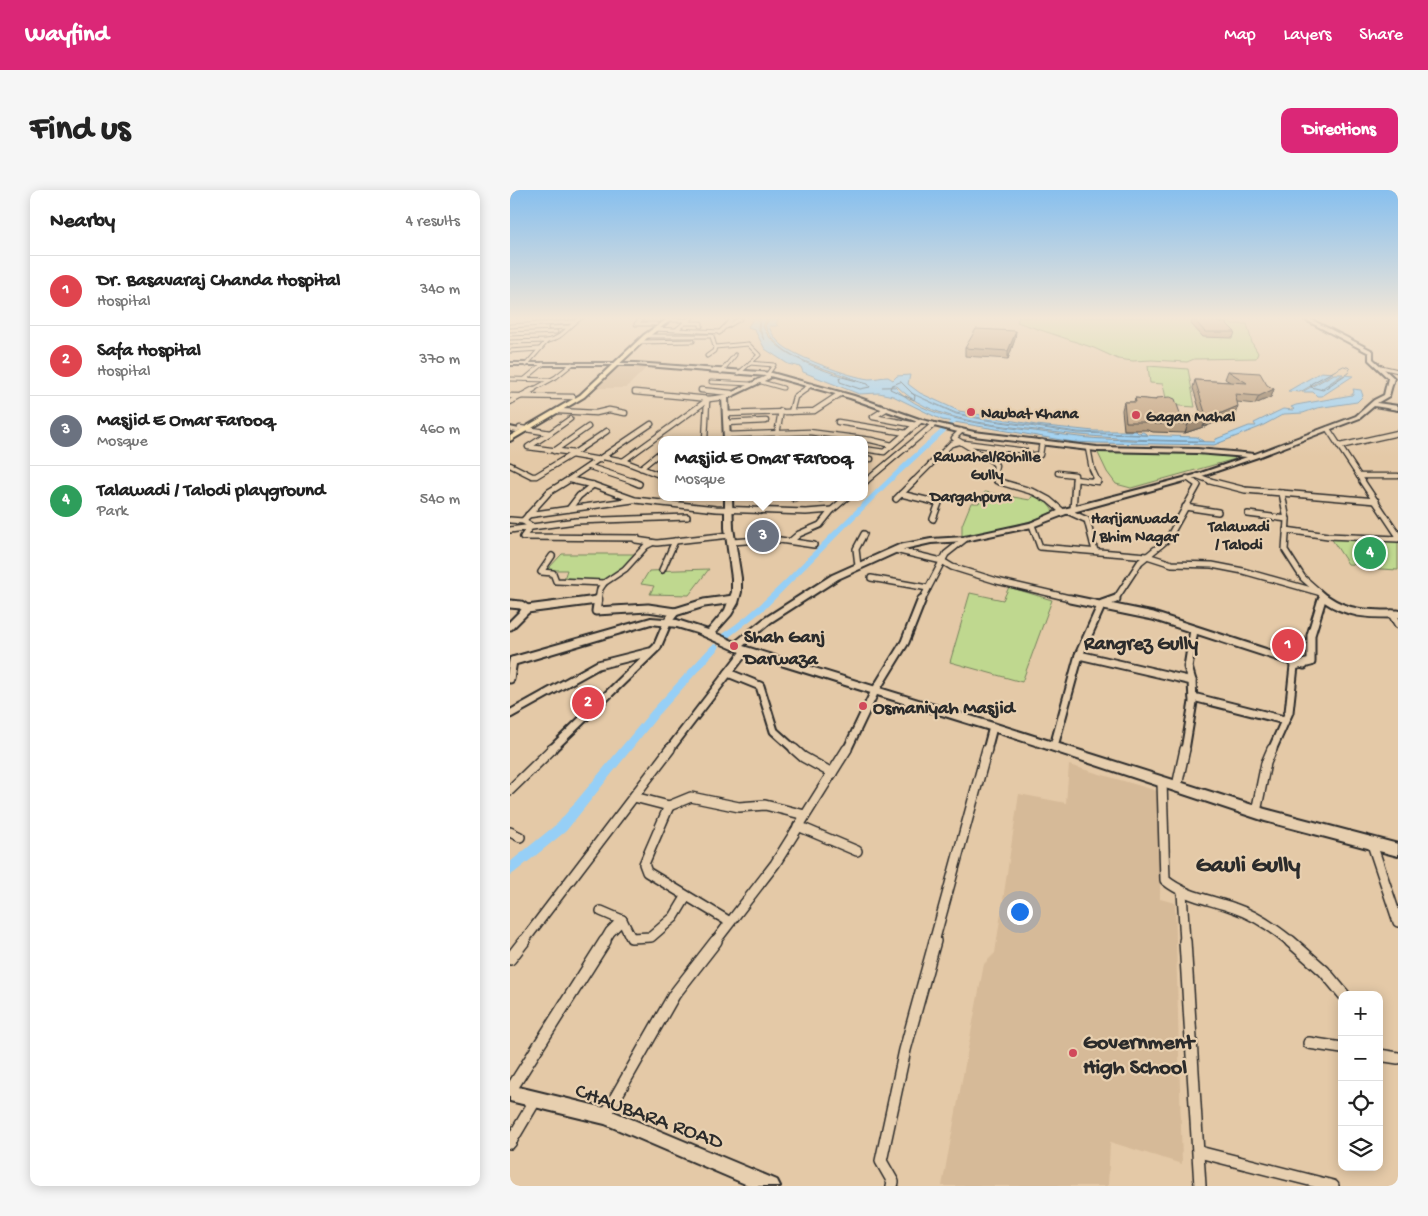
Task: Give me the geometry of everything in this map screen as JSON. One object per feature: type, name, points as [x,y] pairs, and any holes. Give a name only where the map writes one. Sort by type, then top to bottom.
[{"type":"main road","points":[[510,434],[572,397],[611,364]]},
{"type":"main road","points":[[510,439],[582,396],[618,364]]},
{"type":"street","points":[[721,372],[728,363]]},
{"type":"street","points":[[739,373],[749,363]]},
{"type":"street","points":[[635,392],[708,400],[725,397],[769,375],[774,365],[756,363]]},
{"type":"street","points":[[510,959],[728,673],[741,649],[768,620],[835,577],[895,550],[931,541],[965,539],[1032,525],[1068,511],[1197,476],[1256,456],[1358,417],[1386,396],[1391,378],[1377,363]]},
{"type":"street","points":[[510,364],[618,364],[769,375],[840,394],[886,409],[918,423]]},
{"type":"street","points":[[525,379],[543,364]]},
{"type":"street","points":[[510,402],[551,380],[572,364]]},
{"type":"street","points":[[1381,367],[1398,371]]},
{"type":"street","points":[[510,379],[551,380]]},
{"type":"street","points":[[758,381],[784,388]]},
{"type":"street","points":[[711,382],[750,384]]},
{"type":"street","points":[[792,412],[795,397],[811,385]]},
{"type":"street","points":[[701,390],[731,393]]},
{"type":"street","points":[[726,414],[814,411],[840,394]]},
{"type":"street","points":[[510,396],[572,397]]},
{"type":"street","points":[[1386,396],[1398,404]]},
{"type":"street","points":[[725,397],[727,436]]},
{"type":"street","points":[[705,436],[708,400]]},
{"type":"street","points":[[659,436],[708,400]]},
{"type":"street","points":[[1373,404],[1398,408]]},
{"type":"street","points":[[886,409],[873,418],[1088,448],[1197,451],[1256,456]]},
{"type":"street","points":[[558,411],[596,413],[609,410],[625,413]]},
{"type":"street","points":[[777,434],[781,411]]},
{"type":"street","points":[[570,419],[528,448],[623,462],[658,474]]},
{"type":"street","points":[[726,423],[766,421]]},
{"type":"street","points":[[838,422],[906,433]]},
{"type":"street","points":[[868,450],[882,452],[918,423]]},
{"type":"street","points":[[523,521],[550,492],[590,467],[651,424]]},
{"type":"street","points":[[868,480],[933,425]]},
{"type":"street","points":[[554,451],[588,427]]},
{"type":"street","points":[[516,429],[550,433]]},
{"type":"street","points":[[1328,429],[1398,535]]},
{"type":"street","points":[[510,465],[532,476],[536,476],[607,431]]},
{"type":"street","points":[[959,431],[954,438],[993,460],[996,465],[995,479],[998,482],[1034,492],[1087,520],[1095,550]]},
{"type":"street","points":[[752,436],[809,432],[839,436]]},
{"type":"street","points":[[1340,446],[1398,433]]},
{"type":"street","points":[[623,462],[658,436]]},
{"type":"street","points":[[868,440],[892,444]]},
{"type":"street","points":[[896,499],[951,444],[960,442],[1025,451],[1023,456],[1040,455],[1042,442]]},
{"type":"street","points":[[1075,479],[1098,482],[1092,469],[1088,448]]},
{"type":"street","points":[[641,468],[658,455]]},
{"type":"street","points":[[590,467],[639,484]]},
{"type":"street","points":[[654,473],[658,471]]},
{"type":"street","points":[[1058,474],[1075,475],[1068,511]]},
{"type":"street","points":[[1197,476],[1212,482],[1245,490],[1376,501]]},
{"type":"street","points":[[1359,476],[1398,477]]},
{"type":"street","points":[[1054,746],[1079,655],[1102,604],[1115,600],[1140,562],[1168,539],[1198,485],[1187,478]]},
{"type":"street","points":[[570,480],[593,485],[635,500],[728,510],[806,512],[832,510]]},
{"type":"street","points":[[569,509],[579,496],[593,485]]},
{"type":"street","points":[[1282,493],[1287,519],[1285,550],[1294,567],[1320,594]]},
{"type":"street","points":[[900,494],[939,503],[933,519]]},
{"type":"street","points":[[528,515],[635,500]]},
{"type":"street","points":[[710,633],[725,617],[734,599],[738,578],[733,561],[728,501]]},
{"type":"street","points":[[760,510],[765,501]]},
{"type":"street","points":[[792,540],[799,534],[820,525],[842,501]]},
{"type":"street","points":[[1185,508],[1218,512]]},
{"type":"street","points":[[1248,514],[1287,519]]},
{"type":"street","points":[[510,530],[608,518],[687,517]]},
{"type":"street","points":[[510,520],[523,521],[531,526]]},
{"type":"street","points":[[1032,525],[1040,547],[1095,550],[1147,556],[1172,564],[1212,565],[1243,571],[1320,594],[1351,612],[1395,614],[1398,624]]},
{"type":"street","points":[[531,526],[523,537],[637,538],[636,540],[652,543],[731,538],[772,538],[814,545]]},
{"type":"street","points":[[1286,530],[1328,536],[1398,539]]},
{"type":"street","points":[[858,566],[856,558],[857,543],[864,534]]},
{"type":"street","points":[[605,1116],[674,996],[775,864],[850,745],[875,691],[905,642],[928,588],[942,561],[946,554],[965,539]]},
{"type":"street","points":[[662,570],[674,541]]},
{"type":"street","points":[[652,543],[646,546],[625,569],[604,583],[600,589],[596,611],[648,608],[676,612],[708,602],[734,599]]},
{"type":"street","points":[[895,550],[942,561],[952,567],[997,581],[1059,597],[1102,604],[1152,616],[1304,665]]},
{"type":"street","points":[[552,556],[541,572],[553,573],[556,581],[604,583]]},
{"type":"street","points":[[870,578],[928,588]]},
{"type":"street","points":[[1256,812],[1266,763],[1289,712],[1294,666],[1311,662],[1311,635],[1320,594]]},
{"type":"street","points":[[510,626],[527,609],[597,600]]},
{"type":"street","points":[[510,604],[521,604],[527,609]]},
{"type":"street","points":[[510,790],[657,647],[668,621],[676,612]]},
{"type":"street","points":[[510,679],[512,662],[651,621],[668,621],[710,633],[741,649],[994,727],[1256,812],[1398,850]]},
{"type":"street","points":[[1177,786],[1190,732],[1193,697],[1192,681],[1188,667],[1194,630]]},
{"type":"street","points":[[510,714],[598,665],[651,652]]},
{"type":"street","points":[[1079,655],[1192,681]]},
{"type":"street","points":[[728,673],[760,686],[774,731],[803,757],[832,773]]},
{"type":"street","points":[[1193,697],[1284,720]]},
{"type":"street","points":[[892,1186],[893,1182],[881,1161],[905,1050],[994,727]]},
{"type":"street","points":[[1162,782],[1165,880],[1175,890],[1241,910],[1276,929],[1335,982],[1341,991]]},
{"type":"street","points":[[634,797],[669,806],[691,797],[739,807],[765,805],[805,815]]},
{"type":"street","points":[[669,806],[644,864],[647,872],[730,922]]},
{"type":"street","points":[[798,826],[857,850]]},
{"type":"street","points":[[510,832],[520,837]]},
{"type":"street","points":[[1372,844],[1398,922]]},
{"type":"street","points":[[1182,892],[1200,1186]]},
{"type":"street","points":[[601,911],[622,920],[631,938],[651,937],[674,917],[686,897]]},
{"type":"street","points":[[510,1092],[610,932],[622,920]]},
{"type":"street","points":[[1309,1043],[1338,1047]]},
{"type":"street","points":[[1383,1056],[1398,1058]]},
{"type":"street","name":"CHAUBARA ROAD","points":[[510,1092],[605,1116],[771,1186]]},
{"type":"street","points":[[510,1143],[536,1098]]},
{"type":"street","points":[[1199,1152],[1333,1186]]},
{"type":"shaded area","points":[[620,366],[648,366],[626,388],[595,388]]},
{"type":"shaded area","name":"Government High School","points":[[1069,765],[1161,792],[1160,899],[1175,903],[1182,1164],[1110,1142],[1108,1186],[942,1186],[984,964],[995,953],[1019,794],[1066,803]]},
{"type":"green space","points":[[1148,366],[1188,369],[1195,407],[1152,404],[1167,403],[1163,384],[1150,383]]},
{"type":"green space","points":[[1097,451],[1218,454],[1233,456],[1235,459],[1131,488],[1116,484],[1107,472]]},
{"type":"green space","points":[[985,492],[1030,500],[1033,495],[1047,503],[1055,513],[1011,527],[962,537],[962,525],[971,503],[979,503]]},
{"type":"green space","points":[[1331,538],[1398,541],[1398,570],[1364,568],[1361,565],[1348,564]]},
{"type":"green space","points":[[562,554],[636,554],[608,580],[564,579],[567,570],[547,570]]},
{"type":"green space","points":[[709,569],[689,595],[650,594],[654,586],[641,584],[649,571]]},
{"type":"green space","points":[[1009,587],[1052,600],[1022,682],[950,662],[970,593],[1003,600]]},
{"type":"water","points":[[807,363],[857,380],[810,363],[818,363],[849,375],[869,379],[888,377],[893,380],[897,376],[910,375],[908,384],[920,393],[959,411],[1036,425],[1094,431],[1136,431],[1148,435],[1078,432],[986,419],[956,413],[911,393],[956,414],[986,420],[1078,433],[1197,437],[1204,441],[1094,436],[976,422],[941,413],[925,406],[897,386],[882,387],[895,387],[907,398],[922,407],[956,419],[992,425],[1065,435],[1119,440],[1215,442],[1216,439],[1249,426],[1256,426],[1254,423],[1283,409],[1293,410],[1291,407],[1296,405],[1352,395],[1353,389],[1361,390],[1363,396],[1357,402],[1317,408],[1303,413],[1284,414],[1260,427],[1214,445],[1073,442],[942,420],[893,396],[879,393],[859,394],[803,372],[801,367],[788,364]]},
{"type":"water","points":[[1321,372],[1333,373],[1300,392],[1288,391]]},
{"type":"water","points":[[1334,374],[1343,374],[1321,389],[1344,375],[1353,376],[1322,396],[1317,396],[1313,392],[1302,392]]},
{"type":"building","points":[[1228,371],[1260,373],[1267,385],[1274,389],[1259,396],[1235,394],[1238,406],[1207,419],[1195,380],[1247,383]]},
{"type":"building","points":[[1170,397],[1175,399],[1181,416],[1206,419],[1188,424],[1126,422],[1124,402],[1136,402],[1135,398],[1156,400],[1156,398]]},
{"type":"waterway","points":[[725,636],[763,607],[885,485],[954,421]]},
{"type":"waterway","points":[[510,869],[562,827],[655,713],[715,647]]},
{"type":"place","name":"Naubat Khana","points":[[971,412]]},
{"type":"place","name":"Gagan Mahal","points":[[1136,415]]},
{"type":"place","name":"Masjid E Omar Farooq","points":[[763,536]]},
{"type":"place","name":"Talawadi / Talodi playground","points":[[1370,553]]},
{"type":"place","name":"Dr. Basavaraj Chanda Hospital","points":[[1288,645]]},
{"type":"place","name":"Shah Ganj Darwaza","points":[[734,646]]},
{"type":"place","name":"Safa Hospital","points":[[588,703]]},
{"type":"place","name":"Osmaniyah Masjid","points":[[863,706]]},
{"type":"place","name":"Government High School","points":[[1073,1053]]},
{"type":"district","name":"Rawahel/Rohille Gully","points":[[987,464]]},
{"type":"district","name":"Dargahpura","points":[[971,495]]},
{"type":"district","name":"Harijanwada / Bhim Nagar","points":[[1135,526]]},
{"type":"district","name":"Talawadi / Talodi","points":[[1239,534]]},
{"type":"district","name":"Rangrez Gully","points":[[1141,642]]},
{"type":"district","name":"Gauli Gully","points":[[1248,863]]}]
